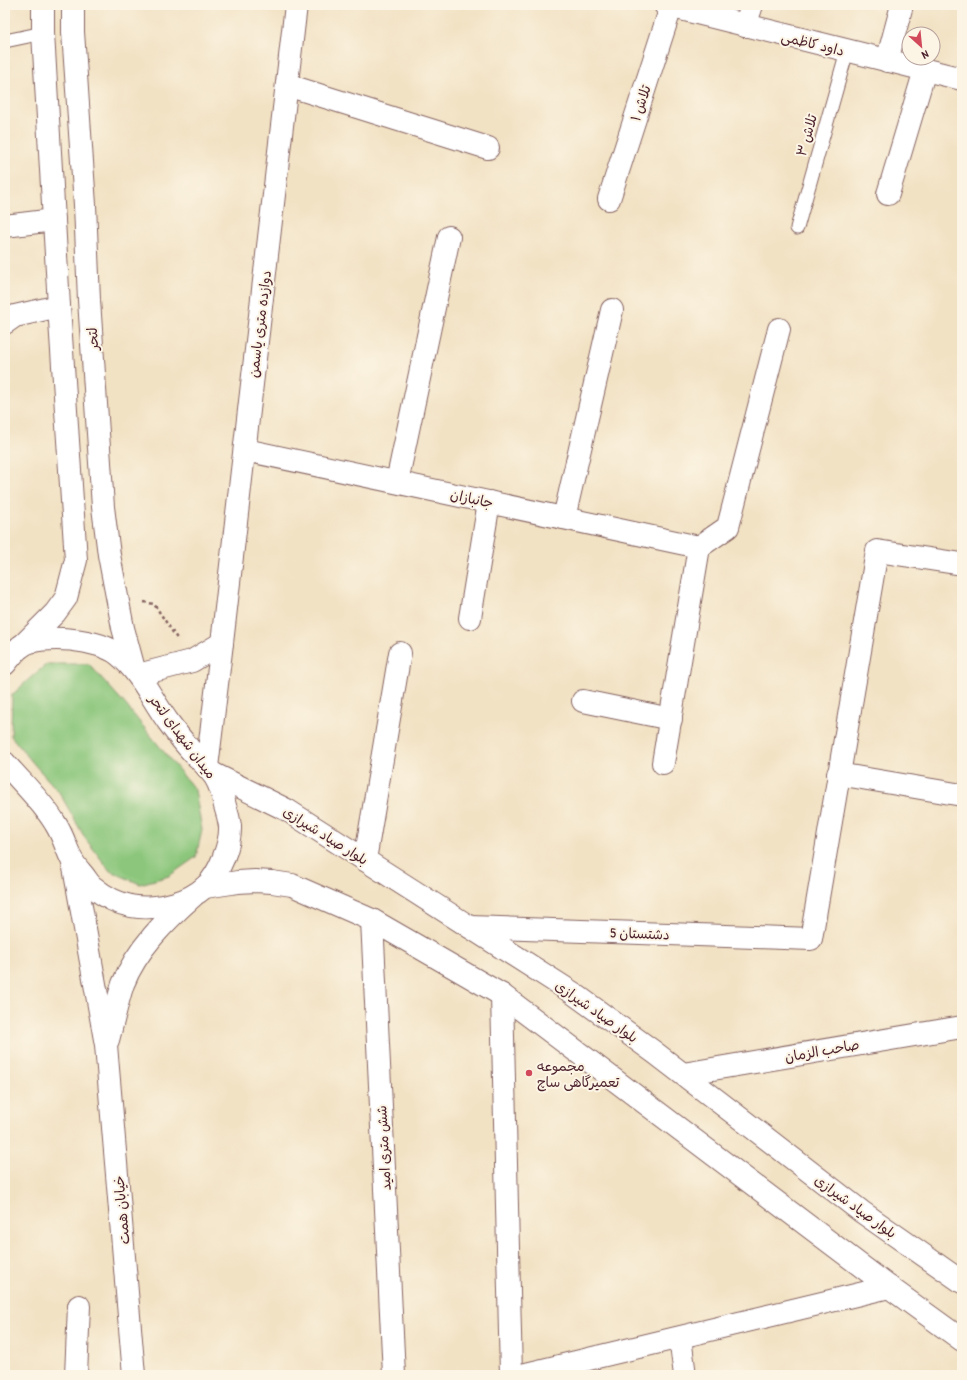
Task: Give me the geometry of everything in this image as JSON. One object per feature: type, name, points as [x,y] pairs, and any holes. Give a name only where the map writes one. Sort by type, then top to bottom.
[{"type":"street","points":[[11,655],[55,613],[66,598],[76,560],[59,306],[43,33],[43,5]]},
{"type":"street","name":"لتحر","points":[[73,5],[73,32],[85,205],[89,300],[103,507],[109,555],[123,628],[136,672]]},
{"type":"street","name":"دوازده متری یاسمن","points":[[209,770],[222,642],[296,5]]},
{"type":"street","points":[[744,26],[752,5]]},
{"type":"street","points":[[887,61],[902,5]]},
{"type":"street","name":"داود کاظمی","points":[[668,6],[962,79]]},
{"type":"street","name":"تلاش ۱","points":[[609,199],[668,6]]},
{"type":"street","points":[[888,194],[926,70]]},
{"type":"street","points":[[287,85],[488,148]]},
{"type":"street","points":[[5,226],[54,220]]},
{"type":"street","points":[[397,482],[449,237]]},
{"type":"street","points":[[5,323],[15,316],[59,306]]},
{"type":"street","points":[[564,518],[612,310]]},
{"type":"street","points":[[663,763],[699,547],[728,527],[779,329]]},
{"type":"street","name":"جانبازان","points":[[244,450],[699,547]]},
{"type":"street","points":[[470,618],[489,502]]},
{"type":"street","points":[[962,564],[877,551],[838,774],[962,795]]},
{"type":"street","name":"میدان شهدای لتحر","points":[[11,655],[42,640],[60,638],[101,645],[118,654],[136,672],[167,720],[188,747],[216,778],[223,796],[230,826],[223,859],[211,881],[169,918],[148,942],[134,962],[123,985],[106,1045]]},
{"type":"street","points":[[136,672],[192,661],[222,642]]},
{"type":"street","points":[[365,860],[400,653]]},
{"type":"street","points":[[583,701],[671,719]]},
{"type":"street","points":[[5,764],[46,810],[62,835],[73,862],[92,886],[103,894],[125,905],[147,909],[178,902],[199,891],[238,882],[272,882],[292,885],[372,920],[502,995],[889,1287],[962,1340]]},
{"type":"street","name":"بلوار صیاد شیرازی","points":[[209,770],[287,810],[573,993],[683,1074],[862,1212],[962,1279]]},
{"type":"street","name":"دشتستان 5","points":[[470,927],[811,939],[838,774]]},
{"type":"street","name":"خیابان همت","points":[[73,862],[106,1045],[134,1375]]},
{"type":"street","name":"شش متری امید","points":[[372,920],[394,1375]]},
{"type":"street","points":[[502,995],[511,1375]]},
{"type":"street","name":"صاحب الزمان","points":[[683,1074],[962,1026]]},
{"type":"street","points":[[522,1375],[567,1370],[680,1338],[889,1287]]},
{"type":"street","points":[[76,1375],[79,1306]]},
{"type":"street","points":[[680,1338],[685,1375]]},
{"type":"lane","points":[[5,41],[43,33]]},
{"type":"lane","name":"تلاش ۳","points":[[797,228],[847,51]]},
{"type":"green space","points":[[47,664],[89,664],[125,704],[195,790],[202,830],[196,857],[169,876],[140,884],[110,871],[85,838],[59,792],[11,736],[12,695]]},
{"type":"place","name":"مجموعه تعمیرگاهی ساچ","points":[[529,1073]]}]
